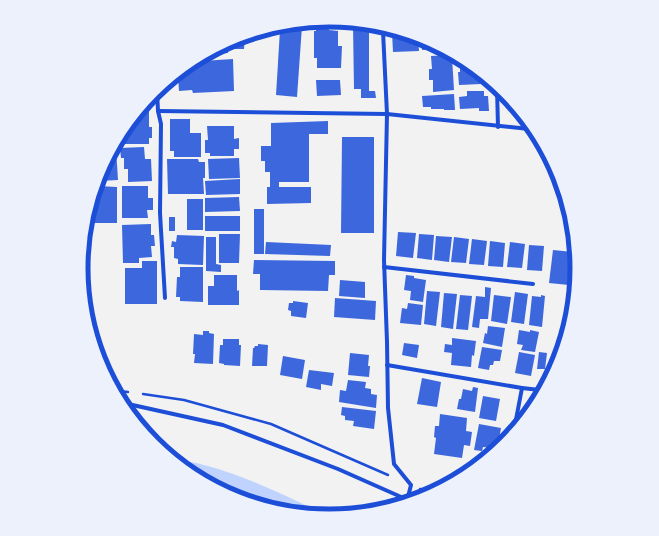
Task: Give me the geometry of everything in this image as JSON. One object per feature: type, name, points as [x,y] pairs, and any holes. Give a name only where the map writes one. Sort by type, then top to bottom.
[{"type":"street","points":[[383,33],[387,114],[384,267],[388,408],[394,464],[411,486],[408,496]]},
{"type":"street","points":[[497,95],[498,127]]},
{"type":"street","points":[[158,99],[158,111],[161,124],[160,213],[165,298]]},
{"type":"street","points":[[158,111],[387,114],[526,129]]},
{"type":"street","points":[[384,267],[532,284]]},
{"type":"street","points":[[387,365],[538,390]]},
{"type":"street","points":[[516,421],[522,388]]},
{"type":"street","points":[[131,405],[223,425],[338,469],[402,498]]},
{"type":"water","points":[[187,462],[236,475],[312,508],[298,507],[267,501],[237,491],[209,477]]},
{"type":"building","points":[[329,27],[329,30],[338,31],[338,46],[342,46],[341,68],[317,68],[317,58],[314,58],[314,31],[316,31],[316,28]]},
{"type":"building","points":[[302,29],[297,97],[276,95],[280,32]]},
{"type":"building","points":[[353,29],[369,30],[369,91],[375,91],[376,98],[361,98],[361,89],[354,89]]},
{"type":"building","points":[[392,35],[418,44],[419,51],[393,52]]},
{"type":"building","points":[[245,42],[244,49],[231,49],[237,45]]},
{"type":"building","points":[[422,45],[431,50],[422,50]]},
{"type":"building","points":[[228,50],[228,53],[219,54]]},
{"type":"building","points":[[443,55],[452,61],[454,90],[433,92],[433,80],[429,80],[429,69],[432,69],[431,56]]},
{"type":"building","points":[[233,59],[234,91],[193,93],[192,90],[179,91],[178,81],[207,61]]},
{"type":"building","points":[[460,66],[481,81],[481,84],[459,85],[458,72],[460,72]]},
{"type":"building","points":[[316,80],[340,80],[341,95],[317,96]]},
{"type":"building","points":[[467,91],[484,91],[484,96],[488,96],[489,111],[479,111],[479,108],[460,109],[459,97],[467,96]]},
{"type":"building","points":[[454,94],[455,110],[431,109],[431,107],[423,107],[422,96]]},
{"type":"building","points":[[146,111],[149,111],[149,127],[152,127],[152,138],[149,138],[149,144],[123,144]]},
{"type":"building","points":[[170,119],[190,119],[190,133],[201,133],[201,157],[174,157],[174,151],[170,151]]},
{"type":"building","points":[[328,121],[328,134],[309,134],[309,182],[279,182],[279,187],[311,187],[311,203],[267,204],[267,187],[270,187],[270,172],[265,172],[265,161],[261,161],[261,146],[271,146],[271,123]]},
{"type":"building","points":[[207,126],[234,126],[234,139],[239,138],[239,149],[234,149],[234,156],[210,156],[210,153],[205,153],[205,140],[208,140]]},
{"type":"building","points":[[342,137],[374,137],[374,233],[341,233]]},
{"type":"building","points":[[144,147],[145,159],[151,159],[152,181],[128,182],[128,169],[124,169],[124,158],[121,158],[120,148]]},
{"type":"building","points":[[116,155],[118,180],[105,181]]},
{"type":"building","points":[[239,158],[240,178],[209,179],[208,159]]},
{"type":"building","points":[[167,159],[198,159],[199,162],[205,162],[205,178],[203,178],[204,194],[168,194]]},
{"type":"building","points":[[240,179],[240,194],[206,195],[205,181]]},
{"type":"building","points":[[103,186],[117,187],[117,223],[93,223]]},
{"type":"building","points":[[122,186],[148,186],[148,198],[153,198],[153,210],[147,210],[148,218],[122,218]]},
{"type":"building","points":[[239,197],[240,211],[205,212],[205,198]]},
{"type":"building","points":[[187,199],[203,199],[203,230],[187,230]]},
{"type":"building","points":[[254,209],[264,209],[264,254],[254,254]]},
{"type":"building","points":[[205,216],[240,216],[240,231],[205,231]]},
{"type":"building","points":[[169,217],[175,217],[175,231],[169,231]]},
{"type":"building","points":[[151,224],[151,235],[154,235],[155,246],[151,246],[152,257],[139,258],[139,263],[123,263],[122,225]]},
{"type":"building","points":[[398,232],[416,233],[413,258],[396,256]]},
{"type":"building","points":[[219,234],[240,234],[239,263],[219,263]]},
{"type":"building","points":[[419,234],[434,235],[432,260],[417,258]]},
{"type":"building","points":[[177,235],[204,236],[203,265],[178,264],[178,259],[174,258],[174,247],[171,247],[172,241],[176,242]]},
{"type":"building","points":[[436,236],[452,237],[449,262],[434,260]]},
{"type":"building","points":[[206,237],[216,237],[216,264],[221,265],[221,272],[206,271]]},
{"type":"building","points":[[454,237],[469,239],[466,263],[451,262]]},
{"type":"building","points":[[472,239],[487,241],[484,265],[469,264]]},
{"type":"building","points":[[490,241],[505,243],[503,267],[488,266]]},
{"type":"building","points":[[266,242],[331,245],[330,256],[265,254]]},
{"type":"building","points":[[510,242],[525,244],[522,268],[507,267]]},
{"type":"building","points":[[529,245],[544,246],[542,271],[527,270]]},
{"type":"building","points":[[553,250],[570,252],[569,285],[549,283]]},
{"type":"building","points":[[254,260],[335,261],[335,275],[329,275],[328,291],[260,290],[260,274],[253,274]]},
{"type":"building","points":[[142,261],[157,261],[157,304],[125,304],[125,268],[142,268]]},
{"type":"building","points":[[180,267],[203,267],[203,302],[180,301],[180,297],[176,297],[177,277],[180,277]]},
{"type":"building","points":[[214,275],[237,275],[239,305],[208,305],[208,286],[214,286]]},
{"type":"building","points":[[406,275],[426,280],[423,302],[410,300],[411,291],[404,290]]},
{"type":"building","points":[[340,280],[365,282],[365,298],[339,296]]},
{"type":"building","points":[[485,287],[491,288],[488,319],[480,319],[479,328],[472,327],[476,296],[485,297]]},
{"type":"building","points":[[427,291],[440,292],[436,326],[424,324]]},
{"type":"building","points":[[515,292],[528,294],[524,324],[511,322]]},
{"type":"building","points":[[444,293],[457,294],[453,329],[441,327]]},
{"type":"building","points":[[460,295],[472,296],[468,330],[456,329]]},
{"type":"building","points":[[494,295],[511,297],[507,324],[491,321]]},
{"type":"building","points":[[541,295],[545,296],[542,327],[529,325],[532,296],[541,297]]},
{"type":"building","points":[[335,298],[376,301],[375,320],[334,317]]},
{"type":"building","points":[[293,301],[308,303],[306,318],[291,316],[291,311],[288,310],[289,303],[293,303]]},
{"type":"building","points":[[408,303],[423,305],[421,325],[400,323],[402,308],[407,309]]},
{"type":"building","points":[[488,326],[505,328],[502,347],[483,343],[485,333],[487,334]]},
{"type":"building","points":[[519,330],[539,332],[535,352],[521,350],[523,345],[517,344]]},
{"type":"building","points":[[203,331],[209,331],[209,333],[214,334],[213,364],[194,363],[194,334],[203,335]]},
{"type":"building","points":[[452,338],[476,341],[474,356],[472,355],[471,367],[451,365],[452,353],[444,352],[445,344],[452,345]]},
{"type":"building","points":[[223,339],[239,339],[239,345],[241,345],[240,366],[224,365],[219,363],[220,345],[223,345]]},
{"type":"building","points":[[404,343],[419,345],[417,358],[402,355]]},
{"type":"building","points":[[258,344],[268,345],[267,366],[252,366],[253,348],[258,346]]},
{"type":"building","points":[[482,347],[502,350],[500,361],[494,361],[493,365],[490,365],[489,370],[478,368]]},
{"type":"building","points":[[519,352],[535,355],[531,376],[515,373]]},
{"type":"building","points":[[539,352],[547,353],[545,369],[537,369]]},
{"type":"building","points":[[350,353],[369,355],[369,377],[348,375]]},
{"type":"building","points":[[283,356],[305,360],[302,379],[280,375]]},
{"type":"building","points":[[309,370],[334,373],[332,386],[321,384],[321,390],[306,387]]},
{"type":"building","points":[[422,378],[441,382],[437,407],[417,404]]},
{"type":"building","points":[[348,380],[366,382],[365,388],[371,389],[371,394],[377,395],[376,408],[339,402],[340,390],[346,391]]},
{"type":"building","points":[[473,387],[478,388],[475,412],[457,409],[463,389],[472,391]]},
{"type":"building","points":[[483,396],[500,399],[496,421],[479,418]]},
{"type":"building","points":[[342,407],[376,411],[374,429],[353,426],[354,421],[345,420],[345,416],[341,415]]},
{"type":"building","points":[[440,414],[467,418],[466,431],[472,432],[470,446],[464,445],[462,458],[434,454],[436,438],[434,437],[435,426],[439,426]]},
{"type":"building","points":[[479,424],[501,428],[499,439],[489,448],[483,447],[482,451],[474,450]]}]
